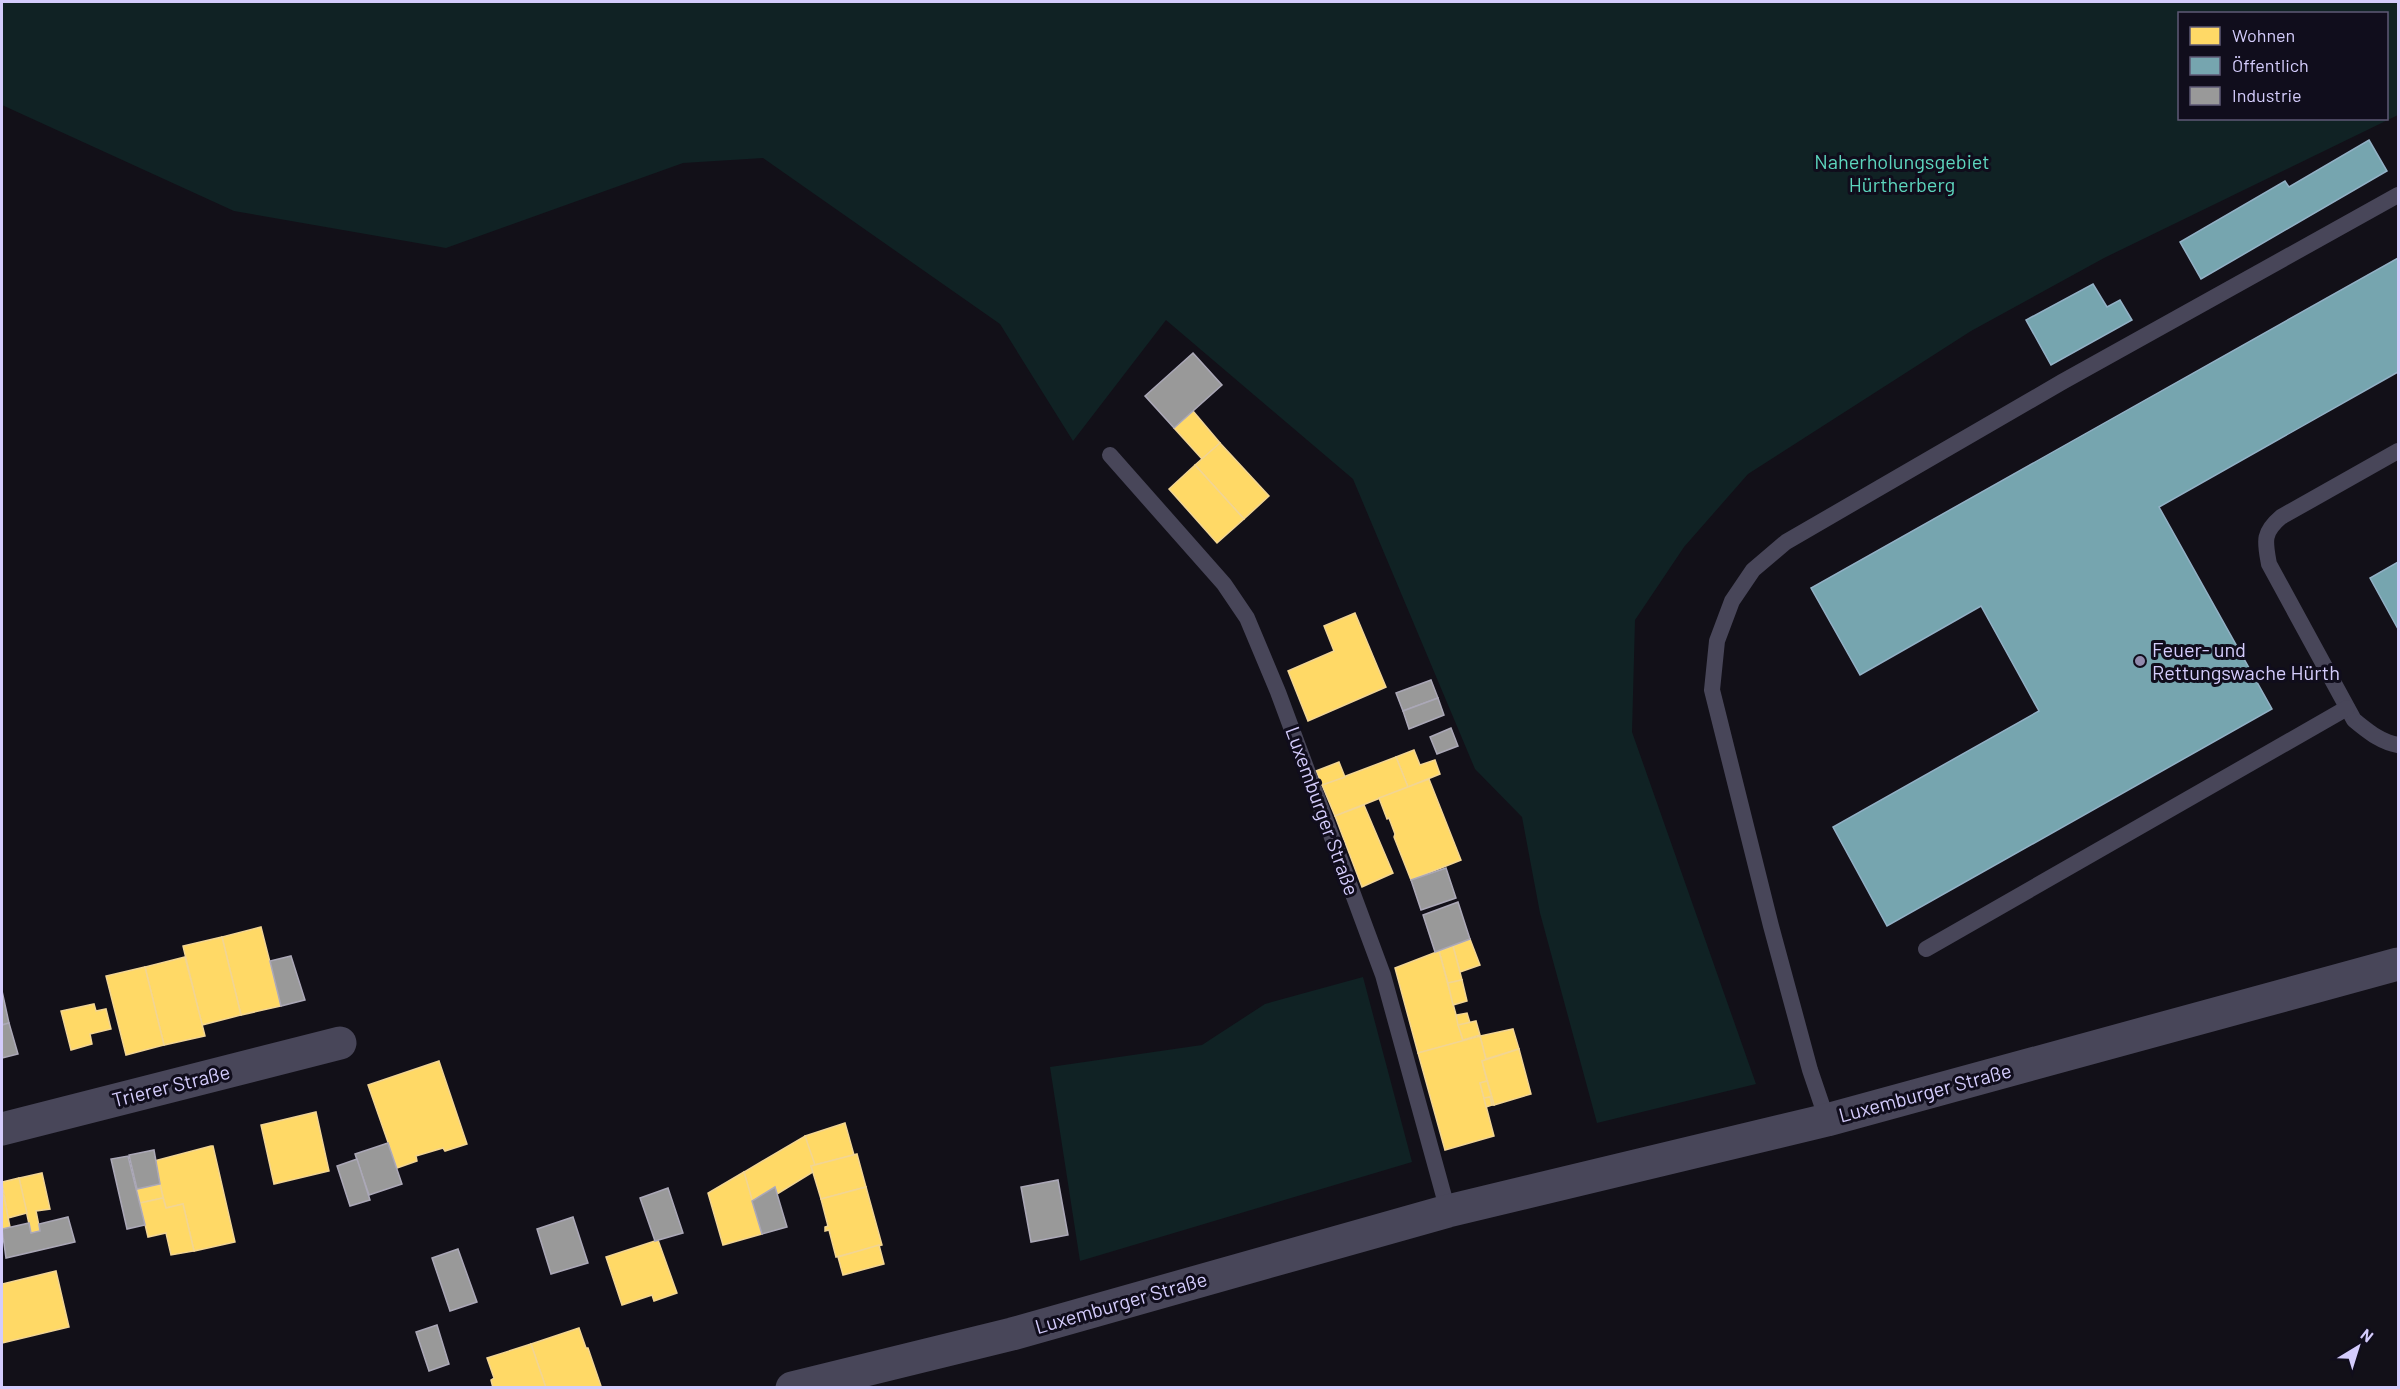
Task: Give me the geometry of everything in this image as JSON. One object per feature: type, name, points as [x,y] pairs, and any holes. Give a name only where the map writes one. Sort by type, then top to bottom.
[{"type":"street","name":"Luxemburger Straße","points":[[792,1388],[1012,1334],[1449,1211],[1827,1120],[2398,964]]},
{"type":"street","name":"Trierer Straße","points":[[2,1129],[340,1043]]},
{"type":"lane","points":[[1827,1120],[1810,1070],[1768,915],[1712,690],[1717,641],[1732,601],[1753,570],[1786,542],[2062,382],[2398,195]]},
{"type":"lane","points":[[2398,451],[2281,518],[2270,526],[2265,541],[2269,564],[2354,720],[2373,736],[2398,745]]},
{"type":"lane","name":"Luxemburger Straße","points":[[1110,455],[1224,584],[1247,618],[1278,692],[1383,975],[1449,1211]]},
{"type":"lane","points":[[1926,949],[2347,708]]},
{"type":"green space","name":"Naherholungsgebiet Hürtherberg","points":[[2,2],[2398,2],[2398,115],[2388,120],[2388,12],[2178,12],[2178,120],[2388,120],[2104,258],[1971,331],[1748,474],[1684,547],[1635,620],[1632,732],[1756,1084],[1597,1123],[1540,913],[1522,817],[1475,769],[1353,479],[1166,320],[1073,441],[1000,324],[763,158],[683,163],[446,248],[234,211],[2,105]]},
{"type":"green space","points":[[1363,977],[1412,1162],[1080,1261],[1050,1067],[1202,1045],[1265,1004]]},
{"type":"building: Wohnen","points":[[1193,411],[1220,443],[1202,459],[1174,428]]},
{"type":"building: Wohnen","points":[[1220,443],[1269,496],[1244,519],[1195,465]]},
{"type":"building: Wohnen","points":[[1195,465],[1244,519],[1217,543],[1169,489]]},
{"type":"building: Wohnen","points":[[1355,613],[1386,687],[1308,721],[1288,671],[1334,651],[1324,626]]},
{"type":"building: Wohnen","points":[[1414,750],[1420,765],[1435,760],[1440,774],[1408,787],[1396,757]]},
{"type":"building: Wohnen","points":[[1396,757],[1408,787],[1335,816],[1322,785]]},
{"type":"building: Wohnen","points":[[1339,762],[1345,777],[1322,785],[1316,771]]},
{"type":"building: Wohnen","points":[[1429,779],[1461,860],[1411,880],[1389,818],[1387,819],[1379,798]]},
{"type":"building: Wohnen","points":[[1364,805],[1393,873],[1362,887],[1335,816]]},
{"type":"building: Wohnen","points":[[261,927],[281,1006],[241,1015],[222,937]]},
{"type":"building: Wohnen","points":[[222,937],[241,1015],[202,1025],[183,946]]},
{"type":"building: Wohnen","points":[[1470,939],[1480,965],[1460,972],[1453,946]]},
{"type":"building: Wohnen","points":[[1453,946],[1462,980],[1448,983],[1439,951]]},
{"type":"building: Wohnen","points":[[1439,951],[1463,1041],[1418,1053],[1395,968]]},
{"type":"building: Wohnen","points":[[185,957],[205,1036],[164,1045],[145,967]]},
{"type":"building: Wohnen","points":[[145,967],[164,1045],[126,1055],[106,976]]},
{"type":"building: Wohnen","points":[[1462,980],[1467,1001],[1453,1005],[1448,983]]},
{"type":"building: Wohnen","points":[[94,1004],[96,1011],[106,1009],[111,1029],[90,1034],[92,1044],[71,1050],[61,1011]]},
{"type":"building: Wohnen","points":[[1467,1013],[1470,1023],[1458,1025],[1456,1015]]},
{"type":"building: Wohnen","points":[[1476,1021],[1480,1035],[1463,1040],[1458,1025]]},
{"type":"building: Wohnen","points":[[1513,1029],[1519,1049],[1486,1059],[1480,1036]]},
{"type":"building: Wohnen","points":[[1480,1036],[1486,1060],[1482,1061],[1487,1081],[1480,1083],[1494,1136],[1445,1150],[1418,1053]]},
{"type":"building: Wohnen","points":[[1519,1049],[1531,1094],[1494,1105],[1482,1061]]},
{"type":"building: Wohnen","points":[[439,1061],[467,1144],[416,1156],[417,1161],[397,1168],[368,1085]]},
{"type":"building: Wohnen","points":[[1487,1081],[1494,1105],[1490,1097],[1484,1098],[1480,1083]]},
{"type":"building: Wohnen","points":[[1490,1097],[1492,1105],[1486,1107],[1484,1098]]},
{"type":"building: Wohnen","points":[[316,1112],[329,1171],[274,1184],[261,1125]]},
{"type":"building: Wohnen","points":[[845,1123],[854,1155],[814,1165],[805,1136]]},
{"type":"building: Wohnen","points":[[805,1136],[815,1165],[811,1166],[813,1172],[777,1194],[775,1187],[752,1201],[744,1172]]},
{"type":"building: Wohnen","points":[[213,1146],[235,1242],[194,1251],[183,1204],[166,1208],[154,1161]]},
{"type":"building: Wohnen","points":[[857,1154],[866,1187],[821,1199],[811,1166]]},
{"type":"building: Wohnen","points":[[744,1172],[762,1234],[723,1245],[708,1193]]},
{"type":"building: Wohnen","points":[[42,1173],[50,1209],[36,1211],[40,1231],[31,1233],[19,1178]]},
{"type":"building: Wohnen","points":[[19,1178],[27,1213],[8,1218],[2,1182]]},
{"type":"building: Wohnen","points":[[160,1184],[163,1198],[140,1203],[137,1189]]},
{"type":"building: Wohnen","points":[[866,1187],[882,1245],[836,1257],[829,1230],[825,1231],[825,1227],[828,1226],[821,1199]]},
{"type":"building: Wohnen","points":[[2,1188],[10,1227],[2,1229]]},
{"type":"building: Wohnen","points":[[163,1198],[166,1208],[183,1204],[194,1251],[171,1255],[166,1233],[148,1237],[140,1203]]},
{"type":"building: Wohnen","points":[[658,1240],[677,1293],[654,1301],[652,1295],[622,1305],[606,1257]]},
{"type":"building: Wohnen","points":[[879,1245],[884,1264],[843,1275],[838,1257]]},
{"type":"building: Wohnen","points":[[56,1271],[69,1327],[2,1343],[2,1284]]},
{"type":"building: Wohnen","points":[[579,1328],[601,1386],[599,1388],[546,1388],[531,1344]]},
{"type":"building: Wohnen","points":[[531,1344],[546,1388],[493,1388],[491,1380],[494,1378],[487,1358]]},
{"type":"building: Öffentlich","points":[[2369,140],[2387,171],[2201,279],[2180,242],[2285,181],[2289,187]]},
{"type":"building: Öffentlich","points":[[2398,258],[2398,372],[2159,507],[2272,709],[1887,926],[1833,827],[2039,711],[1981,606],[1860,675],[1811,588]]},
{"type":"building: Öffentlich","points":[[2093,284],[2107,307],[2120,300],[2132,320],[2051,365],[2026,320]]},
{"type":"building: Öffentlich","points":[[2398,562],[2398,629],[2370,578]]},
{"type":"building: Industrie","points":[[1193,353],[1222,385],[1174,428],[1145,396]]},
{"type":"building: Industrie","points":[[1431,680],[1438,698],[1403,711],[1396,693]]},
{"type":"building: Industrie","points":[[1438,698],[1444,715],[1409,729],[1403,711]]},
{"type":"building: Industrie","points":[[1451,728],[1458,746],[1437,754],[1430,737]]},
{"type":"building: Industrie","points":[[1446,868],[1456,898],[1421,910],[1411,880]]},
{"type":"building: Industrie","points":[[1458,902],[1470,939],[1435,952],[1423,915]]},
{"type":"building: Industrie","points":[[291,956],[305,1000],[281,1006],[270,961]]},
{"type":"building: Industrie","points":[[2,991],[9,1023],[2,1025]]},
{"type":"building: Industrie","points":[[9,1023],[18,1054],[2,1058],[2,1025]]},
{"type":"building: Industrie","points":[[388,1143],[402,1184],[369,1195],[355,1154]]},
{"type":"building: Industrie","points":[[154,1150],[160,1184],[137,1189],[129,1155]]},
{"type":"building: Industrie","points":[[128,1156],[145,1225],[127,1229],[111,1159]]},
{"type":"building: Industrie","points":[[357,1159],[370,1200],[350,1206],[337,1166]]},
{"type":"building: Industrie","points":[[1058,1180],[1068,1235],[1031,1242],[1021,1187]]},
{"type":"building: Industrie","points":[[775,1187],[787,1227],[762,1234],[752,1201]]},
{"type":"building: Industrie","points":[[668,1188],[683,1233],[655,1241],[640,1198]]},
{"type":"building: Industrie","points":[[68,1217],[75,1242],[6,1258],[2,1229],[29,1223],[31,1233],[40,1231],[39,1224]]},
{"type":"building: Industrie","points":[[573,1217],[588,1263],[551,1274],[537,1229]]},
{"type":"building: Industrie","points":[[458,1249],[477,1302],[450,1311],[432,1258]]},
{"type":"building: Industrie","points":[[437,1325],[449,1364],[429,1371],[416,1332]]},
{"type":"place","name":"Feuer- und Rettungswache Hürth","points":[[2140,661]]}]
